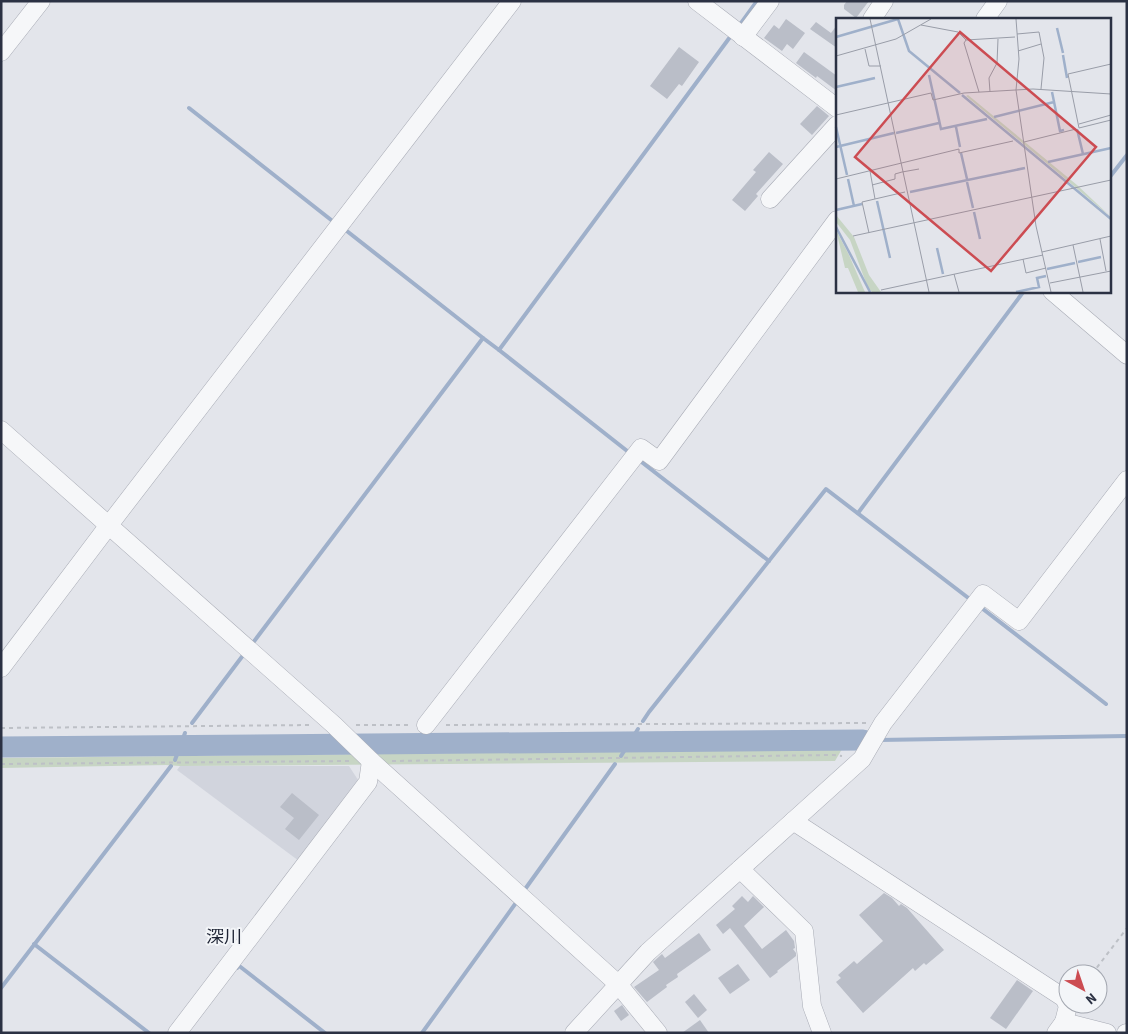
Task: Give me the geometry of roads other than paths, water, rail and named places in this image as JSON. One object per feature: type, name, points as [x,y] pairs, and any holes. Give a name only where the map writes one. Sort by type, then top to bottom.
[{"type":"street","points":[[1,52],[41,1]]},
{"type":"street","points":[[1,668],[512,1]]},
{"type":"street","points":[[697,1],[836,107]]},
{"type":"street","points":[[738,33],[770,1]]},
{"type":"street","points":[[873,18],[884,1]]},
{"type":"street","points":[[986,18],[998,1]]},
{"type":"street","points":[[770,199],[836,125]]},
{"type":"street","points":[[426,725],[641,448],[659,461],[836,221]]},
{"type":"street","points":[[1053,292],[1127,355]]},
{"type":"street","points":[[1,430],[334,725],[371,761],[618,984],[658,1033]]},
{"type":"street","points":[[574,1033],[648,952],[862,759],[883,723],[983,594],[1019,621],[1127,480]]},
{"type":"street","points":[[177,1033],[368,782],[371,761]]},
{"type":"street","points":[[793,821],[1064,998],[1068,1006],[1060,1027],[1107,1033]]},
{"type":"street","points":[[740,869],[804,932],[812,1006],[822,1033]]},
{"type":"waterway","points":[[739,26],[757,1]]},
{"type":"waterway","points":[[252,644],[483,338],[499,350],[733,33]]},
{"type":"waterway","points":[[189,108],[335,223]]},
{"type":"waterway","points":[[1110,177],[1127,155]]},
{"type":"waterway","points":[[343,228],[483,338]]},
{"type":"waterway","points":[[858,513],[1023,292]]},
{"type":"waterway","points":[[499,350],[631,454]]},
{"type":"waterway","points":[[639,460],[769,561]]},
{"type":"waterway","points":[[643,721],[826,489],[971,600]]},
{"type":"waterway","points":[[979,606],[1106,704]]},
{"type":"waterway","points":[[192,723],[244,654]]},
{"type":"waterway","points":[[621,756],[638,729]]},
{"type":"waterway","points":[[175,760],[185,733]]},
{"type":"waterway","points":[[879,740],[1127,736]]},
{"type":"waterway","points":[[1,747],[863,740]]},
{"type":"waterway","points":[[523,892],[615,764]]},
{"type":"waterway","points":[[1,988],[171,766]]},
{"type":"waterway","points":[[422,1033],[518,900]]},
{"type":"waterway","points":[[34,944],[149,1033]]},
{"type":"waterway","points":[[237,968],[238,965],[325,1033]]},
{"type":"district","name":"深川","points":[[224,937]]}]
